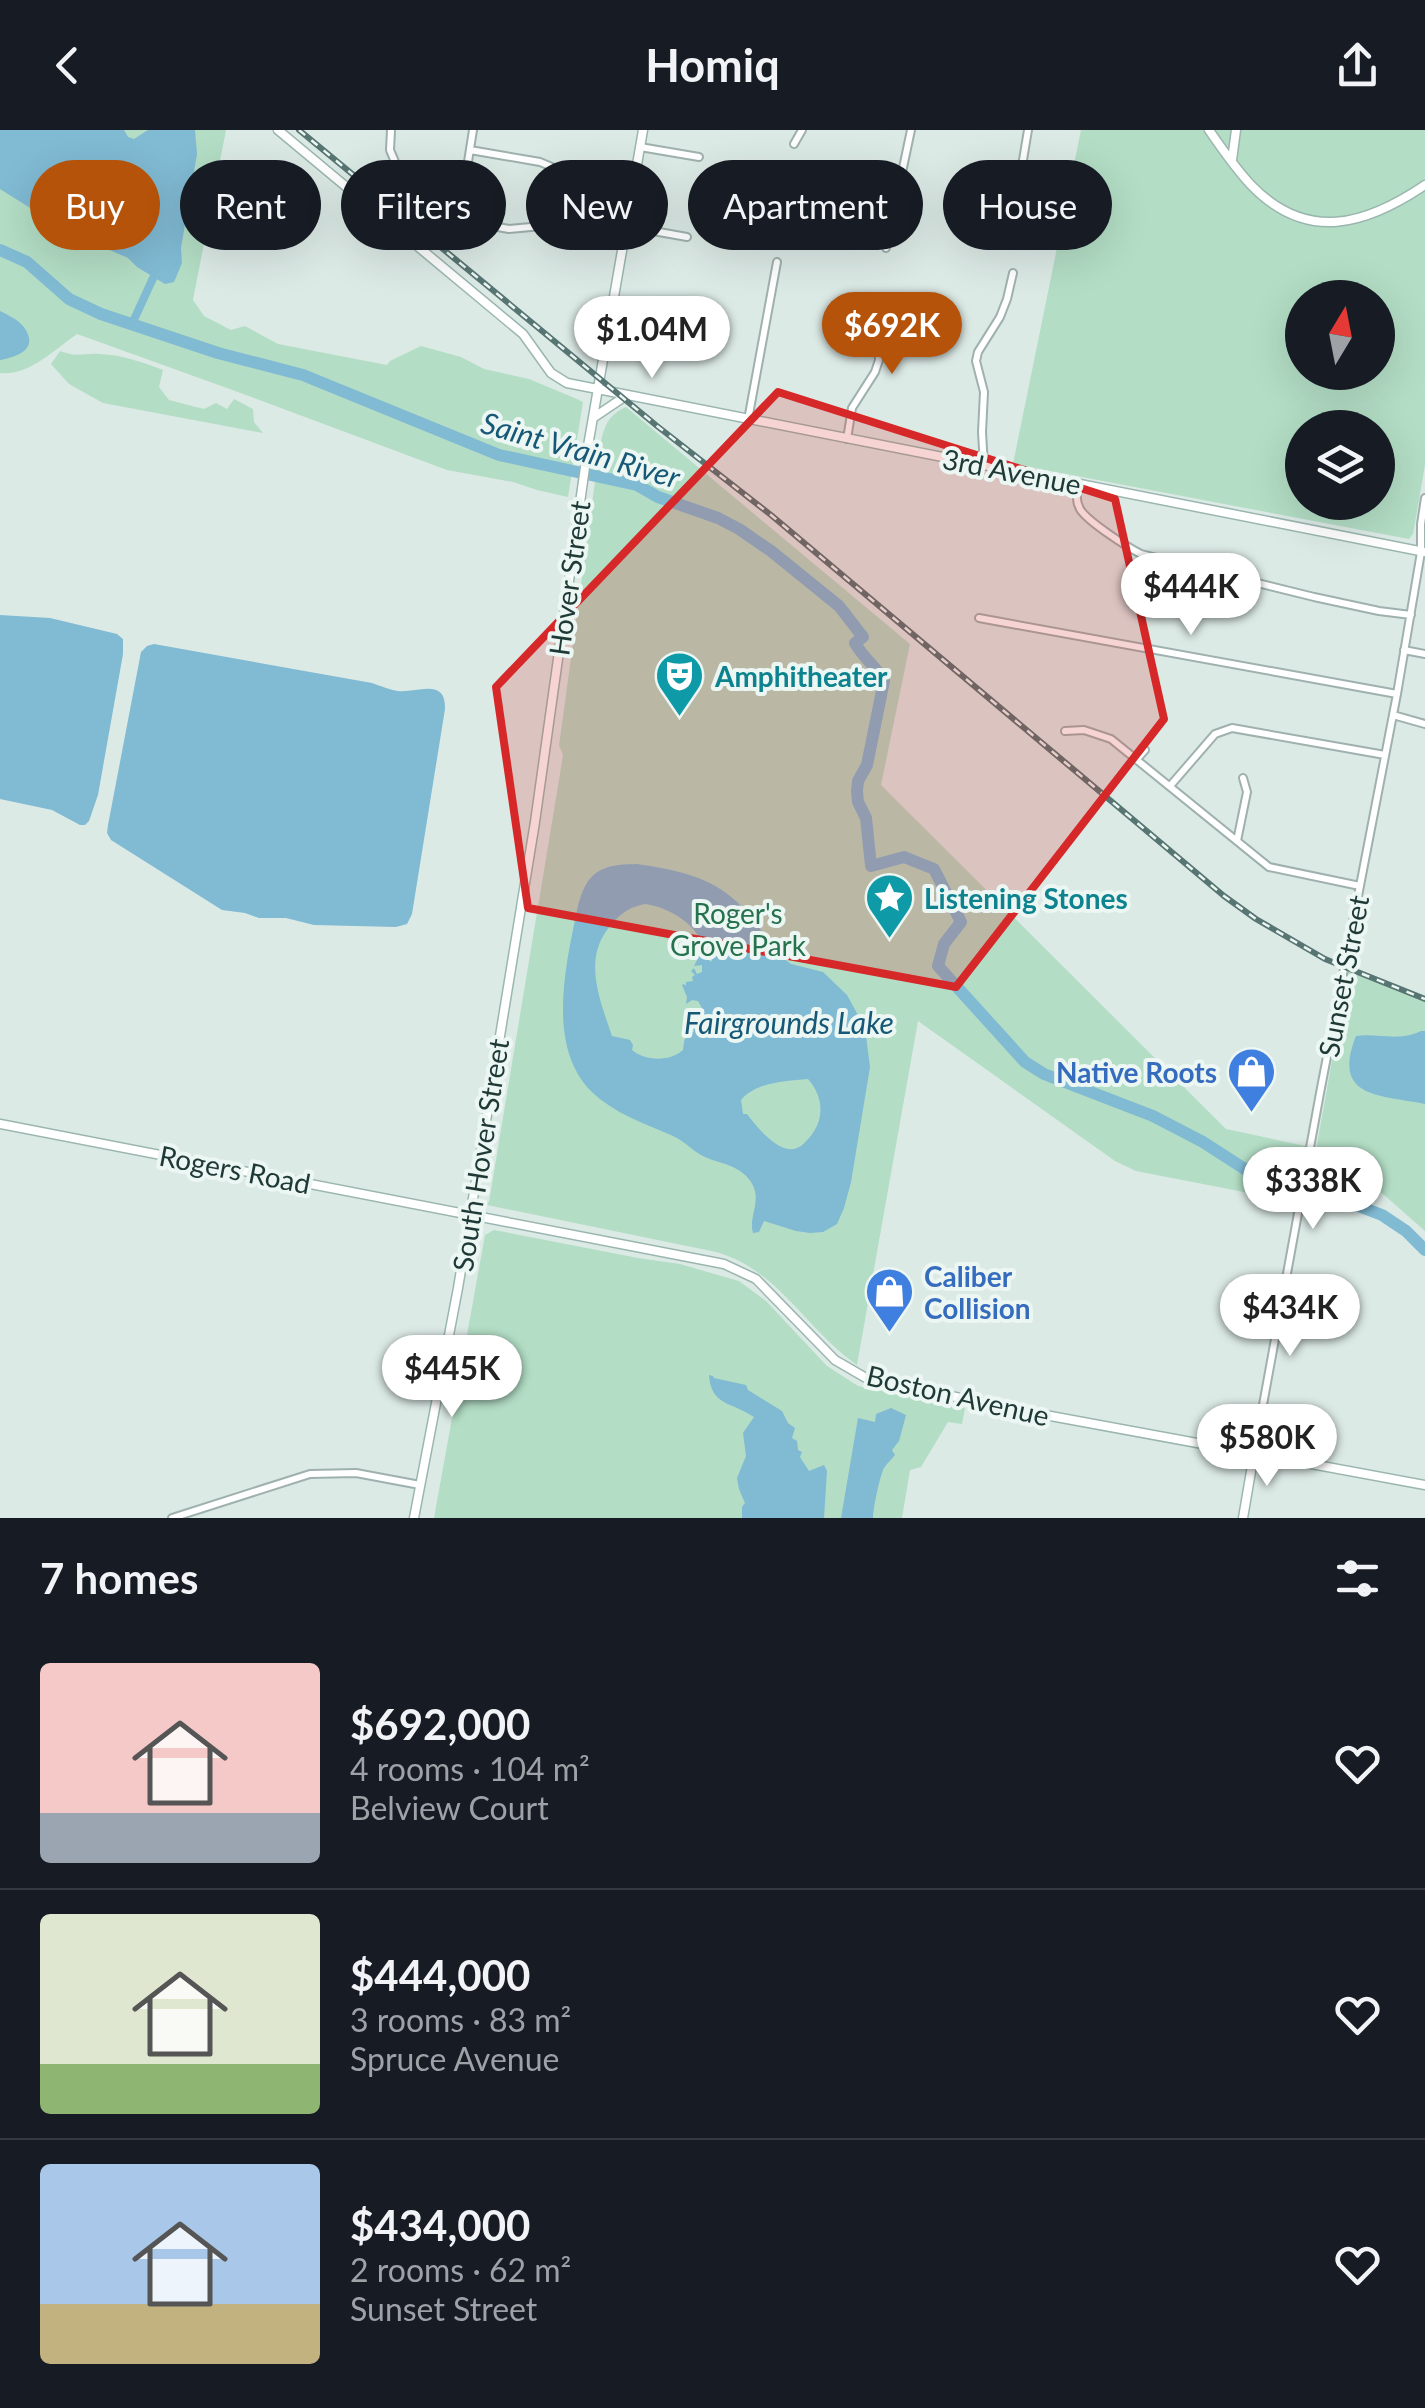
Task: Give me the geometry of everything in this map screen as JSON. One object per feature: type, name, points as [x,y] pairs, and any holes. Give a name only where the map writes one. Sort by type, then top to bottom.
[{"type":"street","name":"3rd Avenue","points":[[278,130],[523,334],[554,376],[569,384],[1423,552]]},
{"type":"street","points":[[391,130],[390,150],[394,160]]},
{"type":"street","points":[[468,160],[473,130]]},
{"type":"street","name":"Hover Street","points":[[638,160],[643,130]]},
{"type":"street","points":[[794,144],[802,130]]},
{"type":"street","points":[[904,160],[911,130]]},
{"type":"street","points":[[1024,160],[1028,130]]},
{"type":"street","points":[[1209,130],[1254,188],[1291,214],[1312,220],[1366,218],[1425,186]]},
{"type":"street","points":[[1232,161],[1236,130]]},
{"type":"street","points":[[640,147],[699,157]]},
{"type":"street","points":[[470,150],[528,160]]},
{"type":"street","points":[[668,234],[687,237]]},
{"type":"street","name":"Hover Street","points":[[530,850],[588,446],[623,250]]},
{"type":"street","points":[[748,420],[776,262]]},
{"type":"street","points":[[984,466],[984,392],[976,361],[1000,317],[1013,274]]},
{"type":"street","points":[[613,306],[672,316]]},
{"type":"street","points":[[847,439],[852,408],[879,360],[877,308]]},
{"type":"street","points":[[593,418],[627,395]]},
{"type":"street","points":[[1079,484],[1077,496],[1082,512],[1141,554],[1317,598],[1410,615]]},
{"type":"street","name":"Sunset Street","points":[[1254,1454],[1423,552],[1421,524],[1425,498]]},
{"type":"street","points":[[979,618],[1397,694]]},
{"type":"street","points":[[1404,650],[1425,654]]},
{"type":"street","points":[[1393,715],[1425,724]]},
{"type":"street","points":[[1170,786],[1215,734],[1232,728],[1386,755]]},
{"type":"street","points":[[1064,730],[1084,730],[1111,739],[1276,870],[1360,886]]},
{"type":"street","points":[[1137,759],[1145,750]]},
{"type":"street","points":[[1237,841],[1248,792],[1244,778]]},
{"type":"street","name":"South Hover Street","points":[[414,1518],[471,1214],[530,850]]},
{"type":"street","name":"Rogers Road","points":[[0,1124],[471,1214]]},
{"type":"street","name":"Boston Avenue","points":[[471,1214],[737,1268],[769,1291],[835,1360],[866,1378],[1425,1485]]},
{"type":"street","points":[[1243,1518],[1254,1454]]},
{"type":"street","points":[[172,1518],[310,1474],[356,1473],[420,1485]]},
{"type":"highlighted area","points":[[778,392],[1115,499],[1164,719],[956,987],[528,908],[496,687]]},
{"type":"green space","points":[[0,130],[226,130],[220,160],[180,160],[180,250],[203,250],[193,300],[204,316],[231,330],[245,326],[278,344],[387,365],[421,346],[461,357],[484,369],[529,379],[583,402],[568,497],[447,470],[77,334],[31,366],[0,373]]},
{"type":"green space","points":[[1081,130],[1425,130],[1425,465],[1413,534],[1409,539],[1309,520],[1395,520],[1395,410],[1285,410],[1285,516],[1013,464],[1057,250],[1112,250],[1112,160],[1075,160]]},
{"type":"green space","points":[[60,351],[117,356],[163,370],[159,387],[169,400],[204,409],[216,403],[227,409],[234,399],[253,409],[254,422],[263,433],[103,403],[69,384],[51,364]]},
{"type":"green space","name":"Roger's Grove Park","points":[[626,407],[910,644],[881,785],[1226,1129],[1310,1147],[1300,1203],[1136,1171],[1115,1161],[918,1021],[857,1365],[774,1286],[738,1260],[716,1252],[487,1205],[563,754],[559,746],[599,452],[609,420]]},
{"type":"green space","points":[[1348,971],[1425,1002],[1425,1231],[1370,1186],[1311,1178]]},
{"type":"green space","points":[[494,1230],[680,1264],[739,1281],[766,1301],[827,1366],[858,1386],[965,1408],[962,1424],[948,1422],[921,1467],[910,1470],[902,1518],[434,1518],[485,1235]]},
{"type":"water","points":[[0,130],[124,130],[134,139],[148,130],[195,130],[196,160],[180,160],[182,263],[174,282],[165,284],[109,250],[160,250],[160,160],[30,160],[30,208],[0,189]]},
{"type":"water","points":[[0,311],[21,324],[29,340],[20,354],[0,360]]},
{"type":"water","points":[[0,615],[50,618],[117,634],[123,639],[98,795],[85,825],[52,810],[0,799]]},
{"type":"water","points":[[154,644],[395,690],[429,689],[441,693],[445,709],[412,914],[407,924],[314,925],[222,910],[111,840],[108,825],[141,652]]},
{"type":"water","name":"Fairgrounds Lake","points":[[637,864],[681,872],[721,889],[744,909],[783,958],[791,964],[823,972],[847,995],[865,1028],[870,1067],[851,1182],[837,1224],[823,1232],[796,1231],[764,1221],[759,1232],[753,1233],[756,1195],[747,1176],[610,1106],[578,1074],[564,1031],[563,1007],[568,959],[583,890],[594,874],[602,870]],"holes":[[[645,904],[680,917],[702,944],[715,949],[719,956],[711,962],[703,954],[699,956],[694,966],[702,965],[702,972],[697,974],[694,968],[693,981],[682,985],[686,1004],[698,1001],[702,1008],[701,1026],[693,1026],[694,1031],[678,1054],[658,1059],[632,1050],[630,1040],[612,1036],[596,979],[597,950],[603,937],[623,913]],[[808,1079],[817,1093],[820,1116],[807,1141],[795,1149],[777,1144],[743,1114],[741,1100],[755,1089]]]},
{"type":"water","points":[[1425,1031],[1425,1104],[1377,1095],[1355,1083],[1350,1057],[1356,1036],[1397,1037]]},
{"type":"water","points":[[709,1375],[746,1385],[782,1411],[795,1428],[792,1438],[797,1441],[800,1457],[809,1471],[824,1465],[827,1471],[824,1518],[742,1518],[745,1503],[737,1478],[746,1456],[743,1433],[754,1417],[718,1398]]},
{"type":"water","points":[[891,1408],[906,1415],[899,1441],[892,1450],[895,1455],[882,1472],[873,1518],[841,1518],[858,1418],[875,1422],[876,1414]]},
{"type":"waterway","name":"Saint Vrain River","points":[[0,250],[27,262],[69,299],[101,314],[218,353],[303,375],[499,455],[637,485],[658,497],[718,518],[771,551],[839,606],[863,637],[855,643],[884,681],[867,765],[857,791],[866,818],[871,866],[904,857],[934,869],[961,922],[944,944],[938,966],[1025,1062],[1044,1074],[1153,1116],[1274,1184],[1345,1201],[1382,1215],[1425,1250]]},
{"type":"waterway","points":[[132,324],[154,276]]},
{"type":"railway","points":[[299,130],[657,426],[771,515],[1224,896],[1325,959],[1425,999]]},
{"type":"place","name":"Amphitheater","points":[[680,718]]},
{"type":"place","name":"Listening Stones","points":[[889,940]]},
{"type":"place","name":"Native Roots","points":[[1252,1114]]},
{"type":"place","name":"Caliber Collision","points":[[889,1334]]}]
